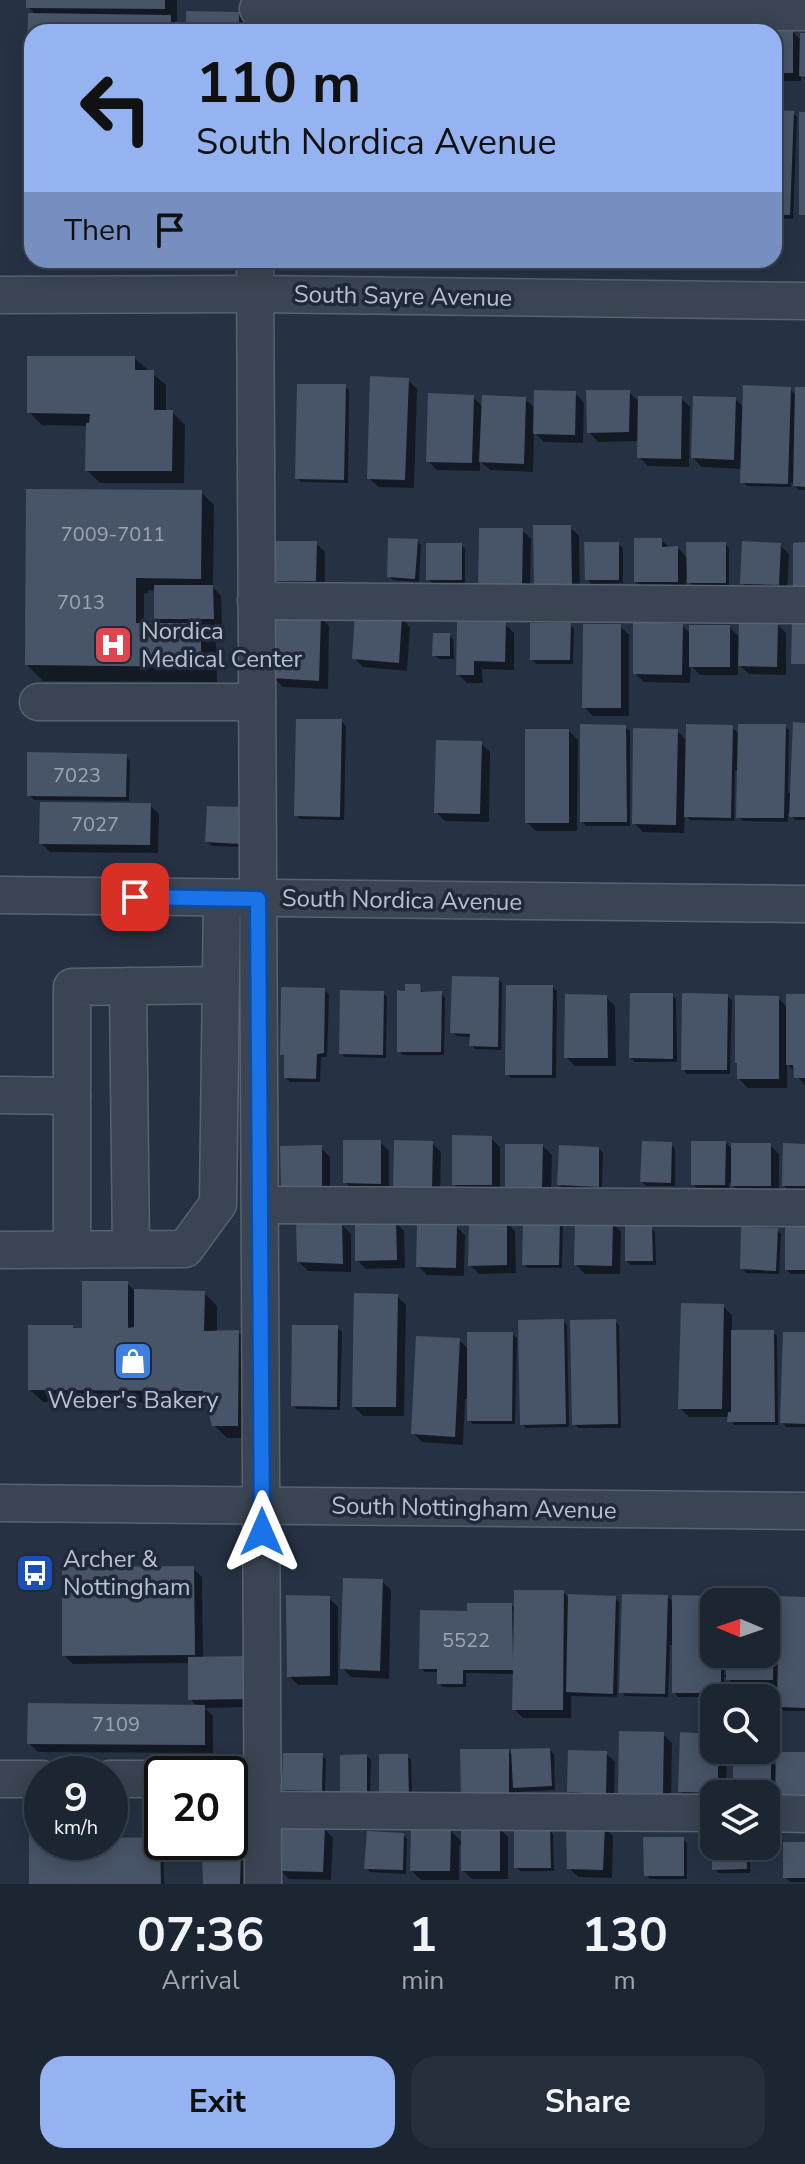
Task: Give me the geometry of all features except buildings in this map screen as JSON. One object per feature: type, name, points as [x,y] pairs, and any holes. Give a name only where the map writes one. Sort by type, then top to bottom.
[{"type":"street","points":[[258,14],[805,12]]},
{"type":"street","points":[[255,277],[262,1506],[252,1789],[263,1884]]},
{"type":"street","name":"South Sayre Avenue","points":[[0,295],[255,277],[805,301]]},
{"type":"street","points":[[256,601],[805,605]]},
{"type":"street","points":[[38,702],[257,702]]},
{"type":"street","name":"South Nordica Avenue","points":[[0,895],[805,904]]},
{"type":"street","points":[[0,1250],[185,1249],[218,1204],[222,898]]},
{"type":"street","points":[[72,1249],[72,987],[219,985]]},
{"type":"street","points":[[128,986],[131,1249]]},
{"type":"street","points":[[0,1095],[72,1096]]},
{"type":"street","points":[[262,1205],[805,1208]]},
{"type":"street","name":"South Nottingham Avenue","points":[[0,1503],[805,1511]]},
{"type":"street","points":[[0,1779],[24,1779]]},
{"type":"street","points":[[252,1789],[700,1812]]},
{"type":"street","points":[[780,1813],[805,1814]]},
{"type":"place","name":"Nordica Medical Center","points":[[113,645]]},
{"type":"place","name":"Weber's Bakery","points":[[133,1361]]},
{"type":"place","name":"Archer & Nottingham","points":[[35,1573]]},
{"type":"route","points":[[135,897],[258,899],[262,1532]]}]
